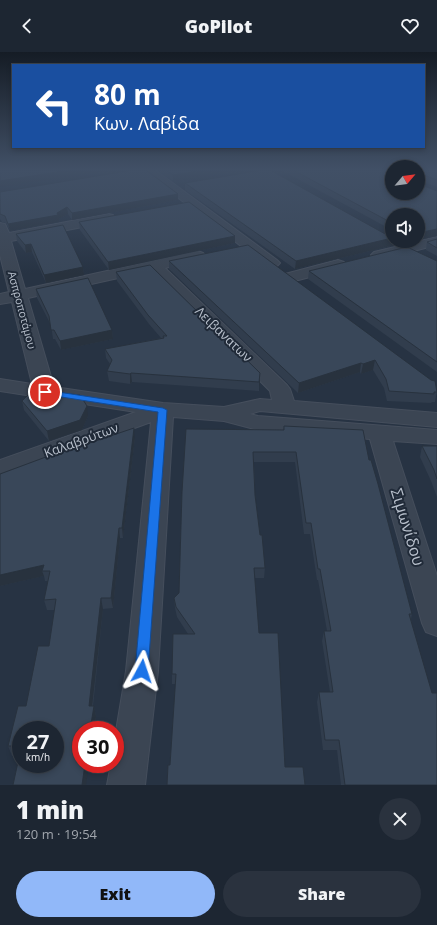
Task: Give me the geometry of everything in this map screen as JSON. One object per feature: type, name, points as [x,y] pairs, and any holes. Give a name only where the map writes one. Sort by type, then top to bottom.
[{"type":"street","points":[[184,204],[249,246],[310,291]]},
{"type":"street","points":[[2,232],[121,216]]},
{"type":"street","name":"Ασπροποτάμου","points":[[2,232],[45,392]]},
{"type":"street","points":[[425,242],[437,241]]},
{"type":"street","points":[[0,299],[249,246]]},
{"type":"street","points":[[291,277],[357,260],[392,248]]},
{"type":"street","points":[[410,248],[426,257]]},
{"type":"street","name":"Λειβανατων","points":[[154,266],[280,389],[285,408]]},
{"type":"street","points":[[0,385],[163,410],[224,414],[258,424],[437,436]]},
{"type":"street","points":[[224,414],[260,405],[437,420]]},
{"type":"street","points":[[126,785],[142,671],[163,410]]},
{"type":"street","name":"Καλαβρύτων","points":[[0,469],[163,410]]},
{"type":"street","name":"Σιμωνίδου","points":[[379,432],[437,623]]},
{"type":"building","points":[[0,204],[121,204],[72,213],[67,207],[57,213],[58,215],[8,224],[5,216],[0,214]]},
{"type":"building","points":[[177,204],[192,204],[235,236],[108,262],[79,222]]},
{"type":"building","points":[[215,204],[332,204],[385,234],[385,240],[296,261]]},
{"type":"building","points":[[357,204],[437,204],[437,229],[425,232],[425,208],[385,208],[385,219]]},
{"type":"building","points":[[63,225],[83,267],[44,275],[31,244],[25,245],[16,234]]},
{"type":"building","points":[[437,239],[437,248],[427,242]]},
{"type":"building","points":[[248,245],[431,380],[435,381],[437,392],[434,392],[434,394],[389,391],[386,379],[375,360],[299,383],[169,261]]},
{"type":"building","points":[[403,248],[409,248],[437,261],[437,362],[309,271]]},
{"type":"building","points":[[150,265],[260,373],[259,382],[130,374],[107,371],[112,360],[105,349],[164,338],[163,336],[167,336],[148,315],[116,272]]},
{"type":"building","points":[[88,278],[112,330],[60,341],[54,330],[51,330],[49,316],[36,289]]},
{"type":"building","points":[[33,390],[80,395],[87,406],[80,420],[47,431],[22,401]]},
{"type":"building","points":[[284,426],[363,430],[369,460],[371,460],[378,484],[412,614],[409,614],[432,693],[437,693],[437,785],[345,785],[339,740],[325,740],[319,692],[333,692],[324,631],[331,631],[320,569],[318,569],[311,523],[306,523],[296,452],[253,452],[255,495],[260,535],[262,535],[265,568],[254,568],[259,633],[278,633],[285,767],[303,767],[305,785],[167,785],[168,765],[170,765],[176,674],[172,674],[173,634],[195,634],[176,607],[174,598],[179,593],[182,492],[186,429],[284,430]]},
{"type":"building","points":[[134,428],[122,528],[119,528],[111,598],[101,598],[89,706],[94,706],[92,721],[72,721],[72,773],[84,773],[82,785],[13,785],[16,773],[64,773],[64,721],[14,721],[18,706],[26,706],[38,646],[49,646],[56,599],[44,600],[50,571],[42,571],[44,565],[0,575],[0,474],[62,451],[59,446],[68,443],[63,452]]},
{"type":"building","points":[[422,446],[437,446],[437,479],[434,470]]},
{"type":"building","points":[[12,730],[12,746],[8,746]]},
{"type":"route","points":[[45,392],[163,410],[142,671]]}]
